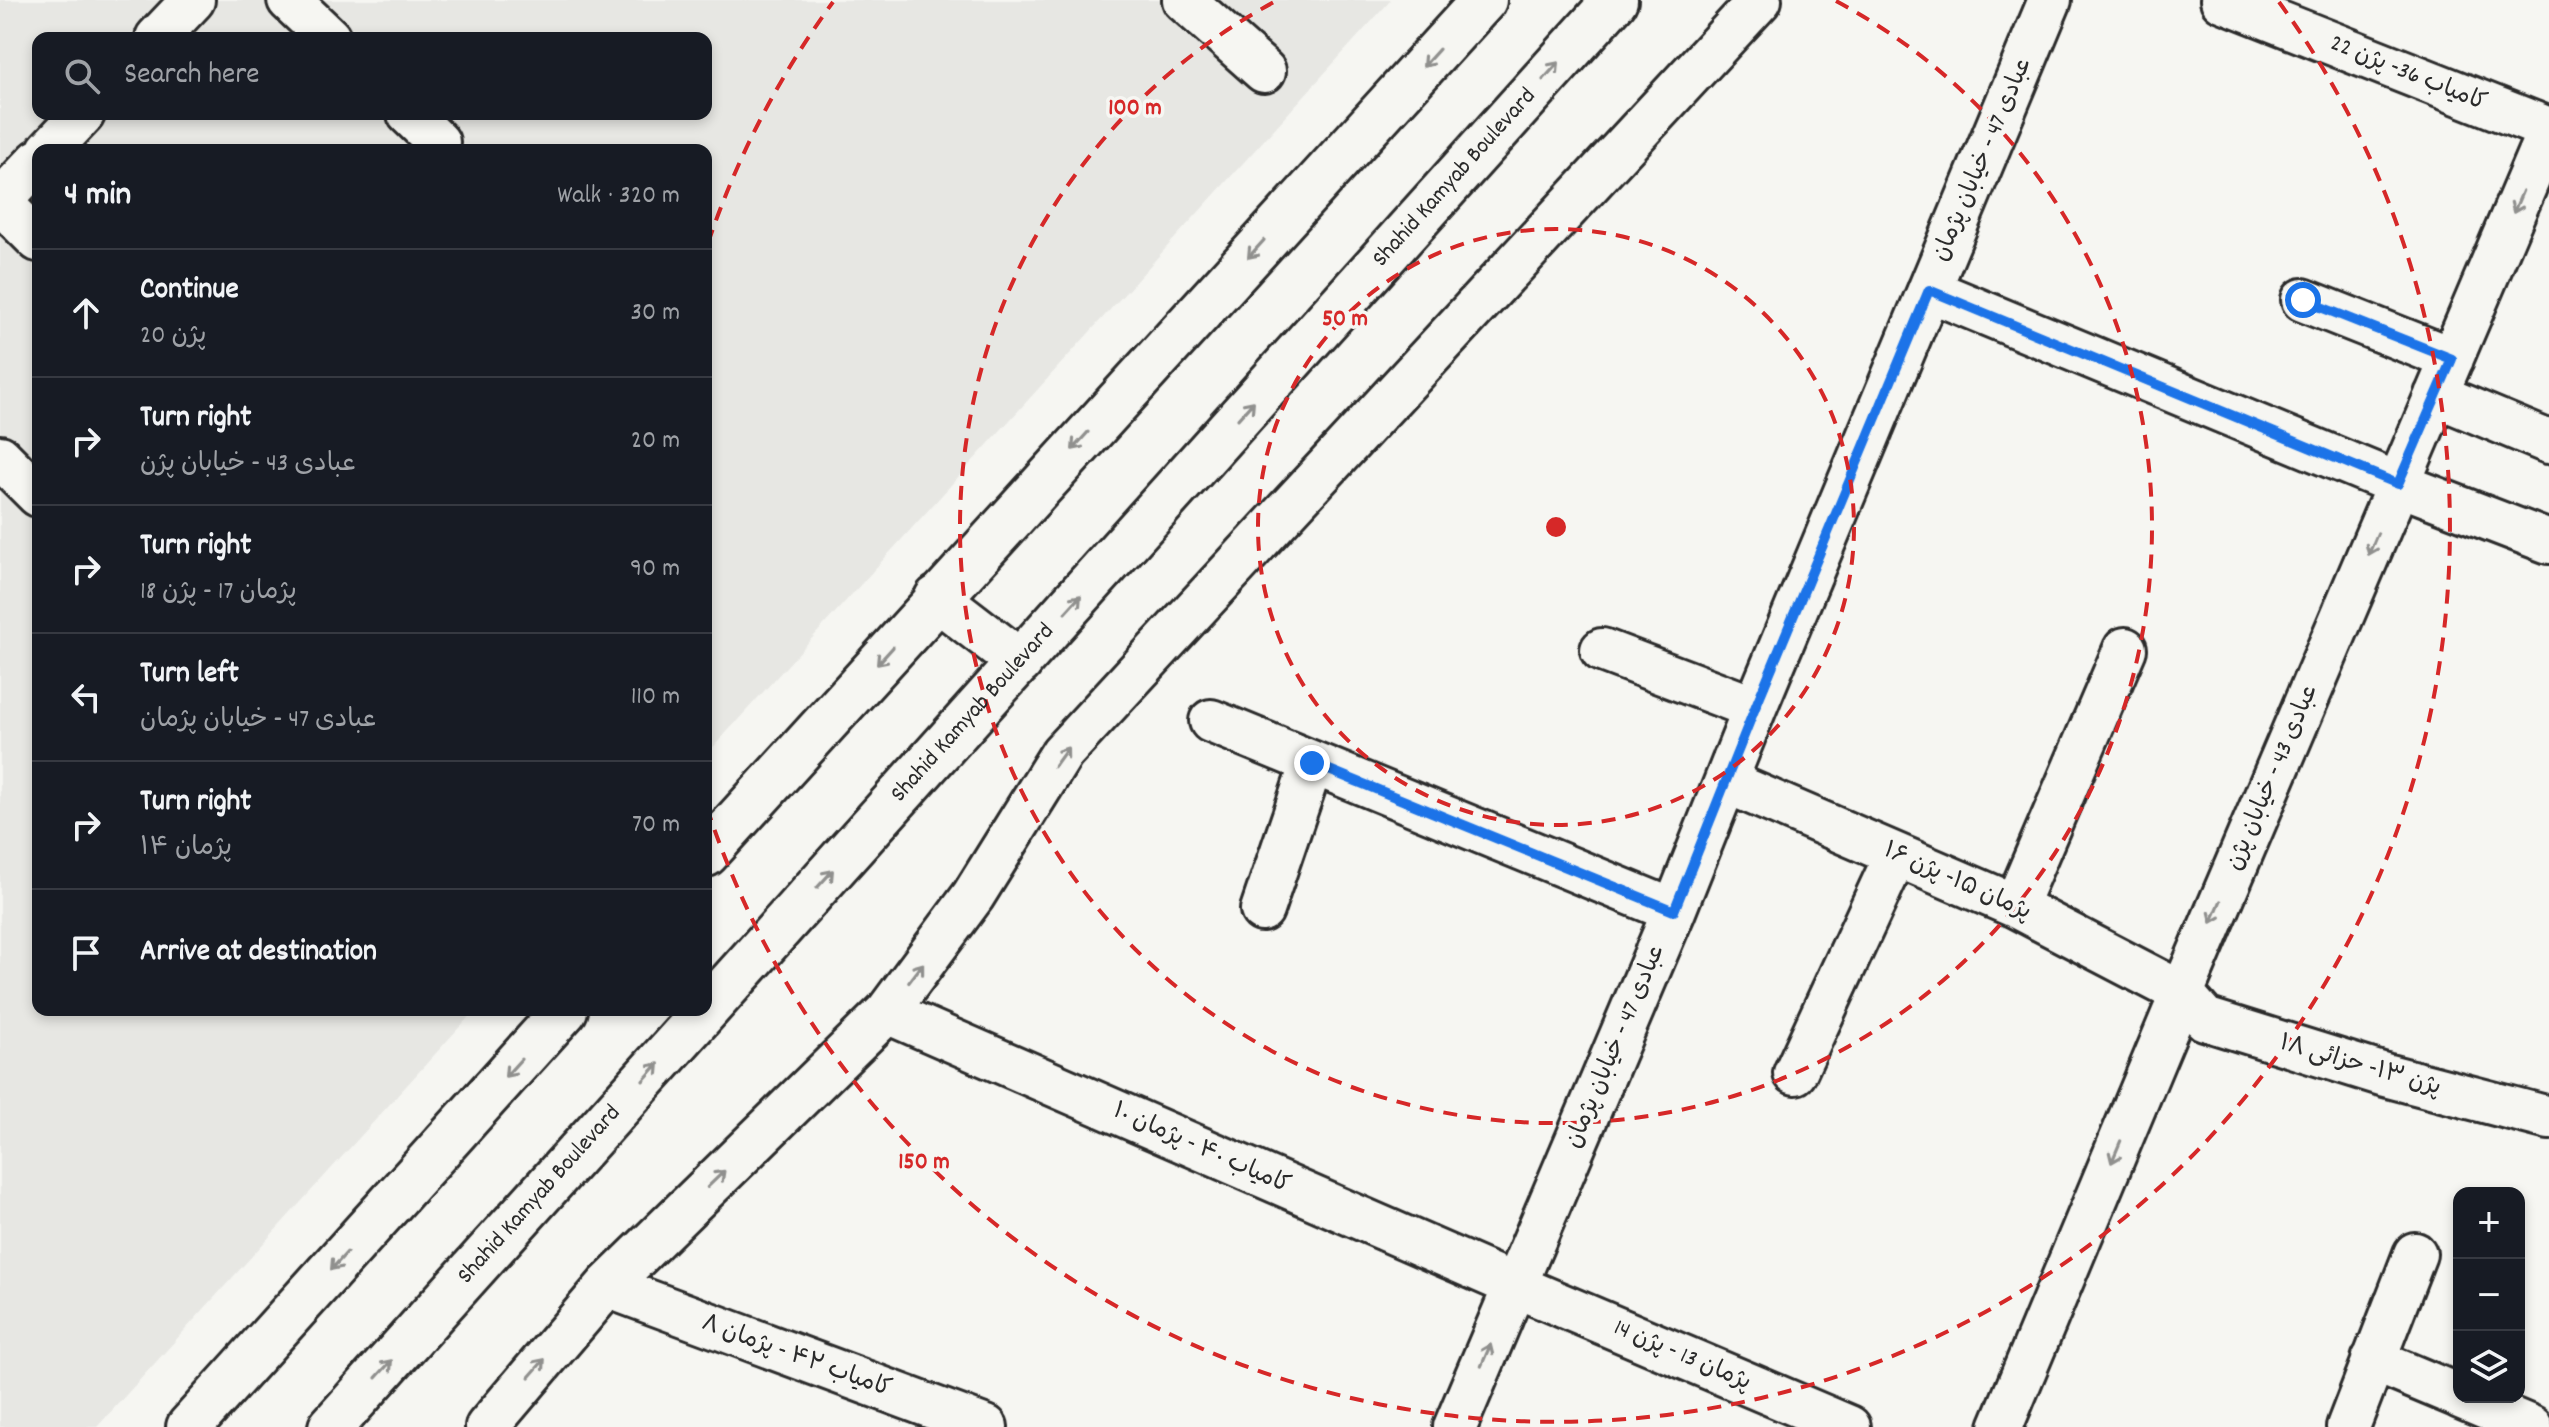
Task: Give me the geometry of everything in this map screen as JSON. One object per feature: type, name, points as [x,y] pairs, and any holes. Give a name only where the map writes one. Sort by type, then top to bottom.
[{"type":"main road","points":[[712,847],[1484,0]]},
{"type":"main road","name":"Shahid Kamyab Boulevard","points":[[712,1004],[1615,0]]},
{"type":"main road","points":[[937,598],[1020,662]]},
{"type":"main road","points":[[189,1427],[560,1016]]},
{"type":"main road","name":"Shahid Kamyab Boulevard","points":[[331,1427],[701,1016]]},
{"type":"street","points":[[163,32],[193,0]]},
{"type":"street","points":[[289,0],[323,32]]},
{"type":"street","points":[[1184,0],[1264,71]]},
{"type":"street","points":[[487,1427],[607,1286],[887,1012],[973,896],[1062,753],[1760,0]]},
{"type":"street","name":"عبادی 47 - خیابان پژمان","points":[[1455,1427],[1674,911],[1755,708],[2050,0]]},
{"type":"street","name":"کامیاب 36- پژن 22","points":[[2222,0],[2549,130]]},
{"type":"street","points":[[55,144],[77,120]]},
{"type":"street","name":"عبادی 43 - خیابان پژن","points":[[2001,1427],[2549,130]]},
{"type":"street","points":[[32,167],[0,201],[32,234]]},
{"type":"street","points":[[1929,290],[2398,484],[2549,542]]},
{"type":"street","points":[[2303,300],[2444,377],[2549,442]]},
{"type":"street","points":[[0,457],[32,489]]},
{"type":"street","points":[[2015,906],[2125,649]]},
{"type":"street","points":[[1602,650],[1755,708]]},
{"type":"street","points":[[1211,721],[1674,911]]},
{"type":"street","points":[[1262,910],[1312,763]]},
{"type":"street","name":"پژمان ۱۵- پژن ۱۶","points":[[1727,782],[2015,906],[2182,993]]},
{"type":"street","points":[[1795,1073],[1896,855]]},
{"type":"street","name":"پژن ۱۳- حزائی ۱۸","points":[[2182,993],[2205,1019],[2233,1029],[2385,1075],[2549,1118]]},
{"type":"street","name":"کامیاب ۴۰ - پژمان ۱۰","points":[[887,1012],[1516,1286]]},
{"type":"street","points":[[2348,1427],[2415,1254]]},
{"type":"street","name":"کامیاب ۴۲ - پژمان ۸","points":[[607,1286],[986,1427]]},
{"type":"street","name":"پژمان 13 - پژن 14","points":[[1516,1286],[1849,1427]]},
{"type":"street","points":[[2373,1360],[2453,1394]]},
{"type":"street","points":[[2475,1403],[2534,1427],[2549,1399]]},
{"type":"shaded area","points":[[0,0],[1391,0],[712,748],[712,144],[32,144],[32,1016],[470,1016],[97,1427],[0,1427]]},
{"type":"route","points":[[1312,763],[1674,911],[1929,290],[2398,484],[2452,359],[2303,300]]}]
